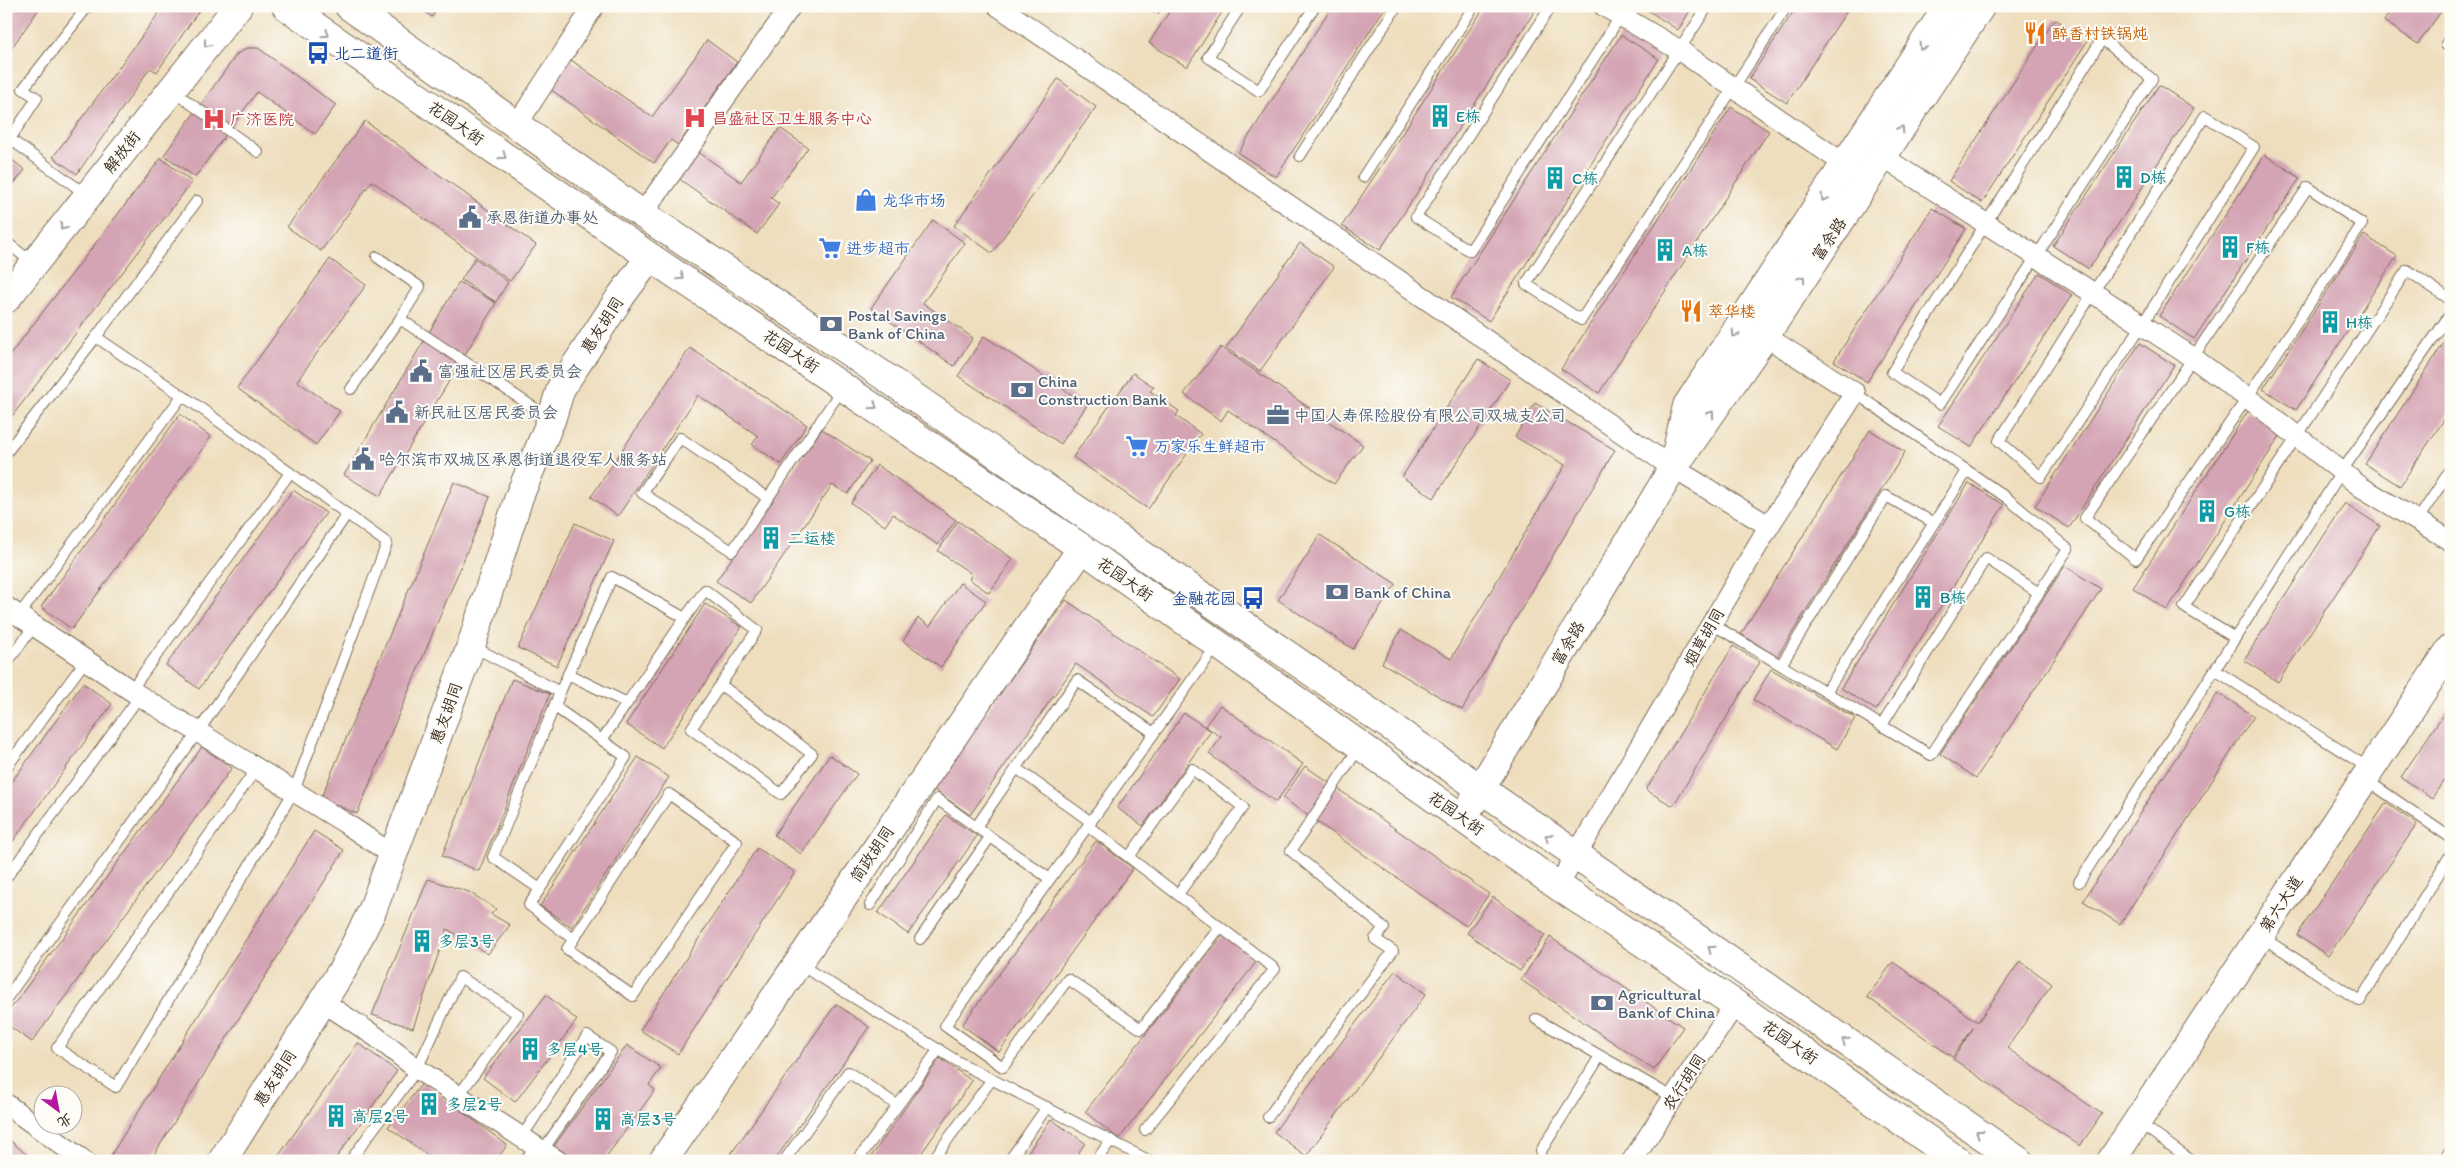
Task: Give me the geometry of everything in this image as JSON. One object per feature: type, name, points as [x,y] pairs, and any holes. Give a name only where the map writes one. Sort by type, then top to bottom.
[{"type":"street","name":"解放街","points":[[6,299],[238,6]]},
{"type":"street","name":"花园大街","points":[[286,6],[650,257],[1082,548],[1558,886],[1735,1004],[1958,1161]]},
{"type":"street","name":"花园大街","points":[[349,6],[642,214],[855,356],[2019,1161]]},
{"type":"street","points":[[516,126],[594,6]]},
{"type":"street","points":[[642,214],[791,6]]},
{"type":"street","points":[[998,6],[1673,468],[1769,526]]},
{"type":"street","name":"富余路","points":[[1673,468],[1687,406],[1948,6]]},
{"type":"street","name":"富余路","points":[[1463,818],[1673,468],[1764,336],[1981,6]]},
{"type":"street","points":[[1617,10],[1679,50],[1846,165]]},
{"type":"street","points":[[1883,157],[2036,254],[2192,357],[2296,435],[2361,487],[2451,541]]},
{"type":"street","name":"惠友胡同","points":[[222,1161],[343,969],[372,910],[471,646],[519,497],[552,420],[561,388],[621,296],[650,257]]},
{"type":"street","points":[[1764,336],[1855,393]]},
{"type":"street","name":"烟草胡同","points":[[1558,886],[1769,526],[1855,393]]},
{"type":"street","name":"简政胡同","points":[[663,1161],[1082,548]]},
{"type":"street","points":[[20,616],[136,693],[294,791],[393,856]]},
{"type":"street","name":"第六大道","points":[[2111,1161],[2451,648]]},
{"type":"street","points":[[323,1002],[417,1068],[460,1095],[537,1151]]},
{"type":"street","name":"农行胡同","points":[[1632,1161],[1735,1004]]},
{"type":"street","points":[[6,1104],[84,1161]]},
{"type":"lane","points":[[88,6],[23,89],[37,98],[10,139],[88,196]]},
{"type":"lane","points":[[1153,6],[1156,8],[1157,6]]},
{"type":"lane","points":[[1241,6],[1208,58],[1259,91],[1315,6]]},
{"type":"lane","points":[[1300,156],[1397,6]]},
{"type":"lane","points":[[1363,178],[1474,6]]},
{"type":"lane","points":[[1551,6],[1416,217],[1470,251],[1617,10]]},
{"type":"lane","points":[[1708,6],[1526,284],[1581,320],[1787,6]]},
{"type":"lane","points":[[2102,39],[2152,79],[2036,254],[1940,404],[1892,372],[2102,39]]},
{"type":"lane","points":[[172,90],[258,152]]},
{"type":"lane","points":[[2205,116],[2254,148],[2142,325],[2041,477],[1999,440],[2205,116]]},
{"type":"lane","points":[[2308,187],[2362,224],[2247,398],[2136,559],[2086,518],[2192,357],[2308,187]]},
{"type":"lane","points":[[6,453],[96,337],[197,201]]},
{"type":"lane","points":[[6,242],[34,264]]},
{"type":"lane","points":[[351,390],[420,287],[377,257]]},
{"type":"lane","points":[[2235,638],[2184,607],[2296,435],[2407,270],[2449,295]]},
{"type":"lane","points":[[2079,882],[2342,472],[2451,313]]},
{"type":"lane","points":[[400,319],[552,420]]},
{"type":"lane","points":[[96,337],[182,396],[387,543],[294,791],[116,1087],[57,1048],[257,768]]},
{"type":"lane","points":[[768,498],[680,438],[642,493],[732,551],[768,498],[844,386]]},
{"type":"lane","points":[[1712,624],[1932,755],[2068,549],[2007,498],[1855,393]]},
{"type":"lane","points":[[6,664],[20,616],[182,396]]},
{"type":"lane","points":[[2417,521],[2451,469]]},
{"type":"lane","points":[[1826,692],[1967,471]]},
{"type":"lane","points":[[6,878],[290,473]]},
{"type":"lane","points":[[1781,665],[1886,496],[1934,523]]},
{"type":"lane","points":[[6,999],[198,732],[347,514]]},
{"type":"lane","points":[[1882,726],[1986,558],[2039,593]]},
{"type":"lane","points":[[540,889],[493,856],[560,692],[612,577],[684,618]]},
{"type":"lane","points":[[602,740],[705,590],[758,630],[721,685],[691,730],[781,794],[812,754],[721,685]]},
{"type":"lane","points":[[1217,644],[945,1026],[1003,1068],[1068,979],[1141,1029],[1220,927]]},
{"type":"lane","points":[[471,646],[560,692]]},
{"type":"lane","points":[[6,768],[86,660]]},
{"type":"lane","points":[[2215,670],[2367,774],[2451,838]]},
{"type":"lane","points":[[568,674],[627,703]]},
{"type":"lane","points":[[976,827],[1077,680],[1154,734]]},
{"type":"lane","points":[[555,707],[626,757],[529,905],[573,939]]},
{"type":"lane","points":[[1268,1117],[1393,951],[1375,939],[1384,928],[1291,851],[1360,746]]},
{"type":"lane","points":[[1016,768],[1275,968],[1145,1130]]},
{"type":"lane","points":[[1129,857],[1192,770],[1243,807],[1178,894]]},
{"type":"lane","points":[[669,794],[736,842],[633,996],[567,948],[573,939],[669,794]]},
{"type":"lane","points":[[870,905],[937,799],[1050,878]]},
{"type":"lane","points":[[920,939],[990,837]]},
{"type":"lane","points":[[2260,936],[2360,1000],[2451,854]]},
{"type":"lane","points":[[798,963],[992,1079],[1150,1161]]},
{"type":"lane","points":[[350,1161],[417,1068],[460,977],[518,1014],[460,1095]]},
{"type":"lane","points":[[1536,1019],[1674,1098]]},
{"type":"lane","points":[[587,1036],[611,1052],[537,1151],[587,1036]]},
{"type":"lane","points":[[857,1161],[939,1049]]},
{"type":"lane","points":[[1541,1151],[1600,1056]]},
{"type":"lane","points":[[784,1161],[848,1072],[897,1105]]},
{"type":"lane","points":[[932,1161],[992,1079]]},
{"type":"lane","points":[[1009,1161],[1047,1107]]},
{"type":"lane","points":[[2137,1122],[2192,1161]]},
{"type":"lane","points":[[1096,1161],[1111,1140]]},
{"type":"lane","points":[[2443,1161],[2451,1149]]},
{"type":"building","points":[[6,6],[41,6],[6,56]]},
{"type":"building","points":[[164,6],[196,6],[200,9],[157,72],[150,68],[77,174],[53,157]]},
{"type":"building","points":[[417,6],[439,6],[432,17]]},
{"type":"building","points":[[1173,6],[1226,6],[1187,67],[1149,43]]},
{"type":"building","points":[[1332,6],[1386,6],[1276,177],[1238,153]]},
{"type":"building","name":"E栋","points":[[1485,6],[1538,6],[1380,250],[1342,226]]},
{"type":"building","points":[[1641,6],[1693,6],[1678,30]]},
{"type":"building","points":[[1797,6],[1850,6],[1787,103],[1749,79]]},
{"type":"building","points":[[2394,6],[2445,6],[2418,44],[2384,21]]},
{"type":"building","points":[[2055,19],[2088,40],[1982,203],[1949,181]]},
{"type":"building","name":"C栋","points":[[1621,35],[1659,59],[1489,321],[1451,297]]},
{"type":"building","points":[[707,40],[737,62],[678,145],[671,140],[654,163],[550,89],[571,60],[652,117]]},
{"type":"building","name":"广济医院","points":[[247,48],[258,48],[336,105],[315,134],[257,92],[195,177],[164,155],[237,54]]},
{"type":"building","points":[[1058,79],[1096,107],[992,253],[954,226]]},
{"type":"building","name":"D栋","points":[[2159,85],[2194,108],[2089,269],[2053,246]]},
{"type":"building","name":"A栋","points":[[1731,107],[1769,131],[1599,393],[1561,369]]},
{"type":"building","points":[[365,121],[536,245],[510,281],[372,181],[321,251],[287,227]]},
{"type":"building","points":[[780,128],[808,148],[771,198],[779,204],[757,234],[678,178],[697,151],[741,182]]},
{"type":"building","points":[[6,155],[25,170],[6,193]]},
{"type":"building","name":"F栋","points":[[2265,155],[2300,178],[2194,339],[2159,316]]},
{"type":"building","points":[[161,158],[192,182],[6,424],[6,360]]},
{"type":"building","points":[[1932,208],[1966,229],[1867,382],[1834,361]]},
{"type":"building","points":[[933,220],[965,243],[923,303],[973,338],[954,366],[871,308]]},
{"type":"building","name":"H栋","points":[[2364,235],[2397,256],[2296,410],[2263,389]]},
{"type":"building","points":[[1300,243],[1334,267],[1260,371],[1226,348]]},
{"type":"building","points":[[475,258],[508,282],[496,302],[461,280]]},
{"type":"building","points":[[330,259],[366,285],[297,381],[340,411],[316,445],[237,388]]},
{"type":"building","points":[[2039,273],[2072,295],[1971,447],[1938,426]]},
{"type":"building","points":[[459,282],[496,303],[380,496],[344,475]]},
{"type":"building","points":[[2451,332],[2451,409],[2400,486],[2365,464]]},
{"type":"building","name":"China Construction Bank","points":[[984,336],[1087,405],[1061,444],[958,376]]},
{"type":"building","points":[[2140,343],[2174,365],[2069,528],[2035,506]]},
{"type":"building","name":"中国人寿保险股份有限公司双城支公司","points":[[1221,347],[1363,445],[1334,484],[1228,410],[1221,421],[1184,394]]},
{"type":"building","points":[[690,348],[807,425],[781,464],[752,445],[758,436],[698,395],[618,516],[591,497]]},
{"type":"building","points":[[1478,359],[1510,380],[1434,498],[1402,477]]},
{"type":"building","name":"万家乐生鲜超市","points":[[1133,373],[1154,387],[1150,391],[1179,411],[1176,416],[1201,434],[1148,509],[1073,457]]},
{"type":"building","points":[[1535,403],[1615,450],[1462,710],[1382,663],[1401,630],[1451,659],[1565,465],[1515,437]]},
{"type":"building","name":"G栋","points":[[2248,411],[2282,433],[2167,610],[2133,588]]},
{"type":"building","points":[[180,414],[211,437],[72,629],[41,607]]},
{"type":"building","name":"二运楼","points":[[822,429],[870,461],[848,494],[832,485],[751,603],[716,581]]},
{"type":"building","points":[[1870,430],[1905,452],[1777,657],[1741,634]]},
{"type":"building","points":[[877,465],[956,520],[938,545],[893,514],[885,526],[851,503]]},
{"type":"building","points":[[454,482],[490,497],[357,814],[321,798]]},
{"type":"building","name":"B栋","points":[[1969,483],[2004,505],[1876,710],[1841,688]]},
{"type":"building","points":[[293,490],[326,513],[199,689],[166,665]]},
{"type":"building","points":[[2345,503],[2380,526],[2278,682],[2244,660]]},
{"type":"building","points":[[958,521],[1013,559],[989,593],[969,579],[972,574],[938,551]]},
{"type":"building","points":[[575,523],[614,541],[557,666],[518,648]]},
{"type":"building","name":"Bank of China","points":[[1320,535],[1396,584],[1353,649],[1278,600]]},
{"type":"building","points":[[2065,566],[2101,589],[1976,778],[1940,754]]},
{"type":"building","points":[[960,583],[986,601],[941,667],[903,641],[918,618],[930,626]]},
{"type":"building","points":[[1066,600],[1180,679],[1153,717],[1076,664],[970,815],[933,789]]},
{"type":"building","points":[[705,604],[742,627],[662,748],[626,724]]},
{"type":"building","points":[[1733,646],[1760,662],[1673,806],[1646,790]]},
{"type":"building","points":[[1771,669],[1855,718],[1837,749],[1753,700]]},
{"type":"building","points":[[512,679],[550,694],[479,871],[442,856]]},
{"type":"building","points":[[83,683],[112,704],[6,851],[6,790]]},
{"type":"building","points":[[2218,693],[2254,716],[2120,924],[2083,901]]},
{"type":"building","points":[[2451,703],[2451,770],[2432,798],[2401,777]]},
{"type":"building","points":[[1220,705],[1303,764],[1276,802],[1209,754],[1221,737],[1205,726]]},
{"type":"building","points":[[1184,713],[1211,731],[1143,826],[1117,808]]},
{"type":"building","points":[[202,747],[232,768],[32,1042],[6,1024],[6,1015]]},
{"type":"building","points":[[830,755],[857,774],[801,854],[774,835]]},
{"type":"building","points":[[638,757],[669,777],[572,927],[540,906]]},
{"type":"building","points":[[1305,766],[1489,894],[1466,926],[1283,798]]},
{"type":"building","points":[[2386,803],[2417,824],[2328,956],[2297,935]]},
{"type":"building","points":[[946,815],[977,836],[908,934],[878,913]]},
{"type":"building","points":[[314,831],[344,850],[150,1161],[120,1161],[111,1155]]},
{"type":"building","points":[[1096,841],[1133,868],[999,1052],[962,1025]]},
{"type":"building","points":[[757,848],[795,872],[678,1054],[640,1030]]},
{"type":"building","name":"多层3号","points":[[428,879],[469,892],[496,909],[491,914],[510,925],[488,954],[447,929],[413,1028],[372,1015]]},
{"type":"building","points":[[1493,897],[1545,935],[1520,971],[1467,933]]},
{"type":"building","points":[[1223,935],[1257,961],[1119,1139],[1085,1112]]},
{"type":"building","name":"Agricultural Bank of China","points":[[1550,937],[1683,1027],[1654,1070],[1521,980]]},
{"type":"building","points":[[2020,961],[2052,984],[2007,1048],[2102,1114],[2080,1146],[1953,1059],[1974,1027],[1952,1057],[1867,997],[1893,962],[1978,1022]]},
{"type":"building","points":[[1395,971],[1426,994],[1306,1156],[1274,1132]]},
{"type":"building","name":"多层4号","points":[[546,995],[577,1020],[515,1102],[483,1078]]},
{"type":"building","points":[[836,1004],[869,1027],[774,1161],[726,1161]]},
{"type":"building","name":"高层2号","points":[[358,1043],[397,1071],[334,1161],[275,1161]]},
{"type":"building","name":"高层3号","points":[[627,1045],[661,1068],[649,1085],[655,1090],[603,1161],[568,1161],[552,1149]]},
{"type":"building","points":[[940,1058],[972,1081],[916,1161],[868,1161]]},
{"type":"building","name":"多层2号","points":[[423,1082],[507,1145],[496,1161],[436,1161],[388,1127]]},
{"type":"building","points":[[1051,1119],[1085,1143],[1073,1161],[1022,1161]]},
{"type":"building","points":[[6,1137],[34,1161],[6,1161]]},
{"type":"place","name":"醉香村铁锅炖","points":[[2035,33]]},
{"type":"place","name":"北二道街","points":[[318,53]]},
{"type":"place","name":"E栋","points":[[1440,116]]},
{"type":"place","name":"昌盛社区卫生服务中心","points":[[695,118]]},
{"type":"place","name":"广济医院","points":[[214,119]]},
{"type":"place","name":"D栋","points":[[2124,177]]},
{"type":"place","name":"C栋","points":[[1555,178]]},
{"type":"place","name":"龙华市场","points":[[866,200]]},
{"type":"place","name":"承恩街道办事处","points":[[470,217]]},
{"type":"place","name":"F栋","points":[[2230,247]]},
{"type":"place","name":"进步超市","points":[[830,248]]},
{"type":"place","name":"A栋","points":[[1665,250]]},
{"type":"place","name":"萃华楼","points":[[1691,311]]},
{"type":"place","name":"H栋","points":[[2330,322]]},
{"type":"place","name":"Postal Savings Bank of China","points":[[831,324]]},
{"type":"place","name":"富强社区居民委员会","points":[[421,371]]},
{"type":"place","name":"China Construction Bank","points":[[1022,390]]},
{"type":"place","name":"新民社区居民委员会","points":[[397,412]]},
{"type":"place","name":"中国人寿保险股份有限公司双城支公司","points":[[1278,415]]},
{"type":"place","name":"万家乐生鲜超市","points":[[1137,446]]},
{"type":"place","name":"哈尔滨市双城区承恩街道退役军人服务站","points":[[363,459]]},
{"type":"place","name":"G栋","points":[[2207,511]]},
{"type":"place","name":"二运楼","points":[[771,538]]},
{"type":"place","name":"Bank of China","points":[[1337,592]]},
{"type":"place","name":"B栋","points":[[1923,597]]},
{"type":"place","name":"金融花园","points":[[1253,598]]},
{"type":"place","name":"多层3号","points":[[422,941]]},
{"type":"place","name":"Agricultural Bank of China","points":[[1602,1003]]},
{"type":"place","name":"多层4号","points":[[530,1049]]},
{"type":"place","name":"多层2号","points":[[429,1104]]},
{"type":"place","name":"高层2号","points":[[336,1116]]},
{"type":"place","name":"高层3号","points":[[603,1119]]}]
